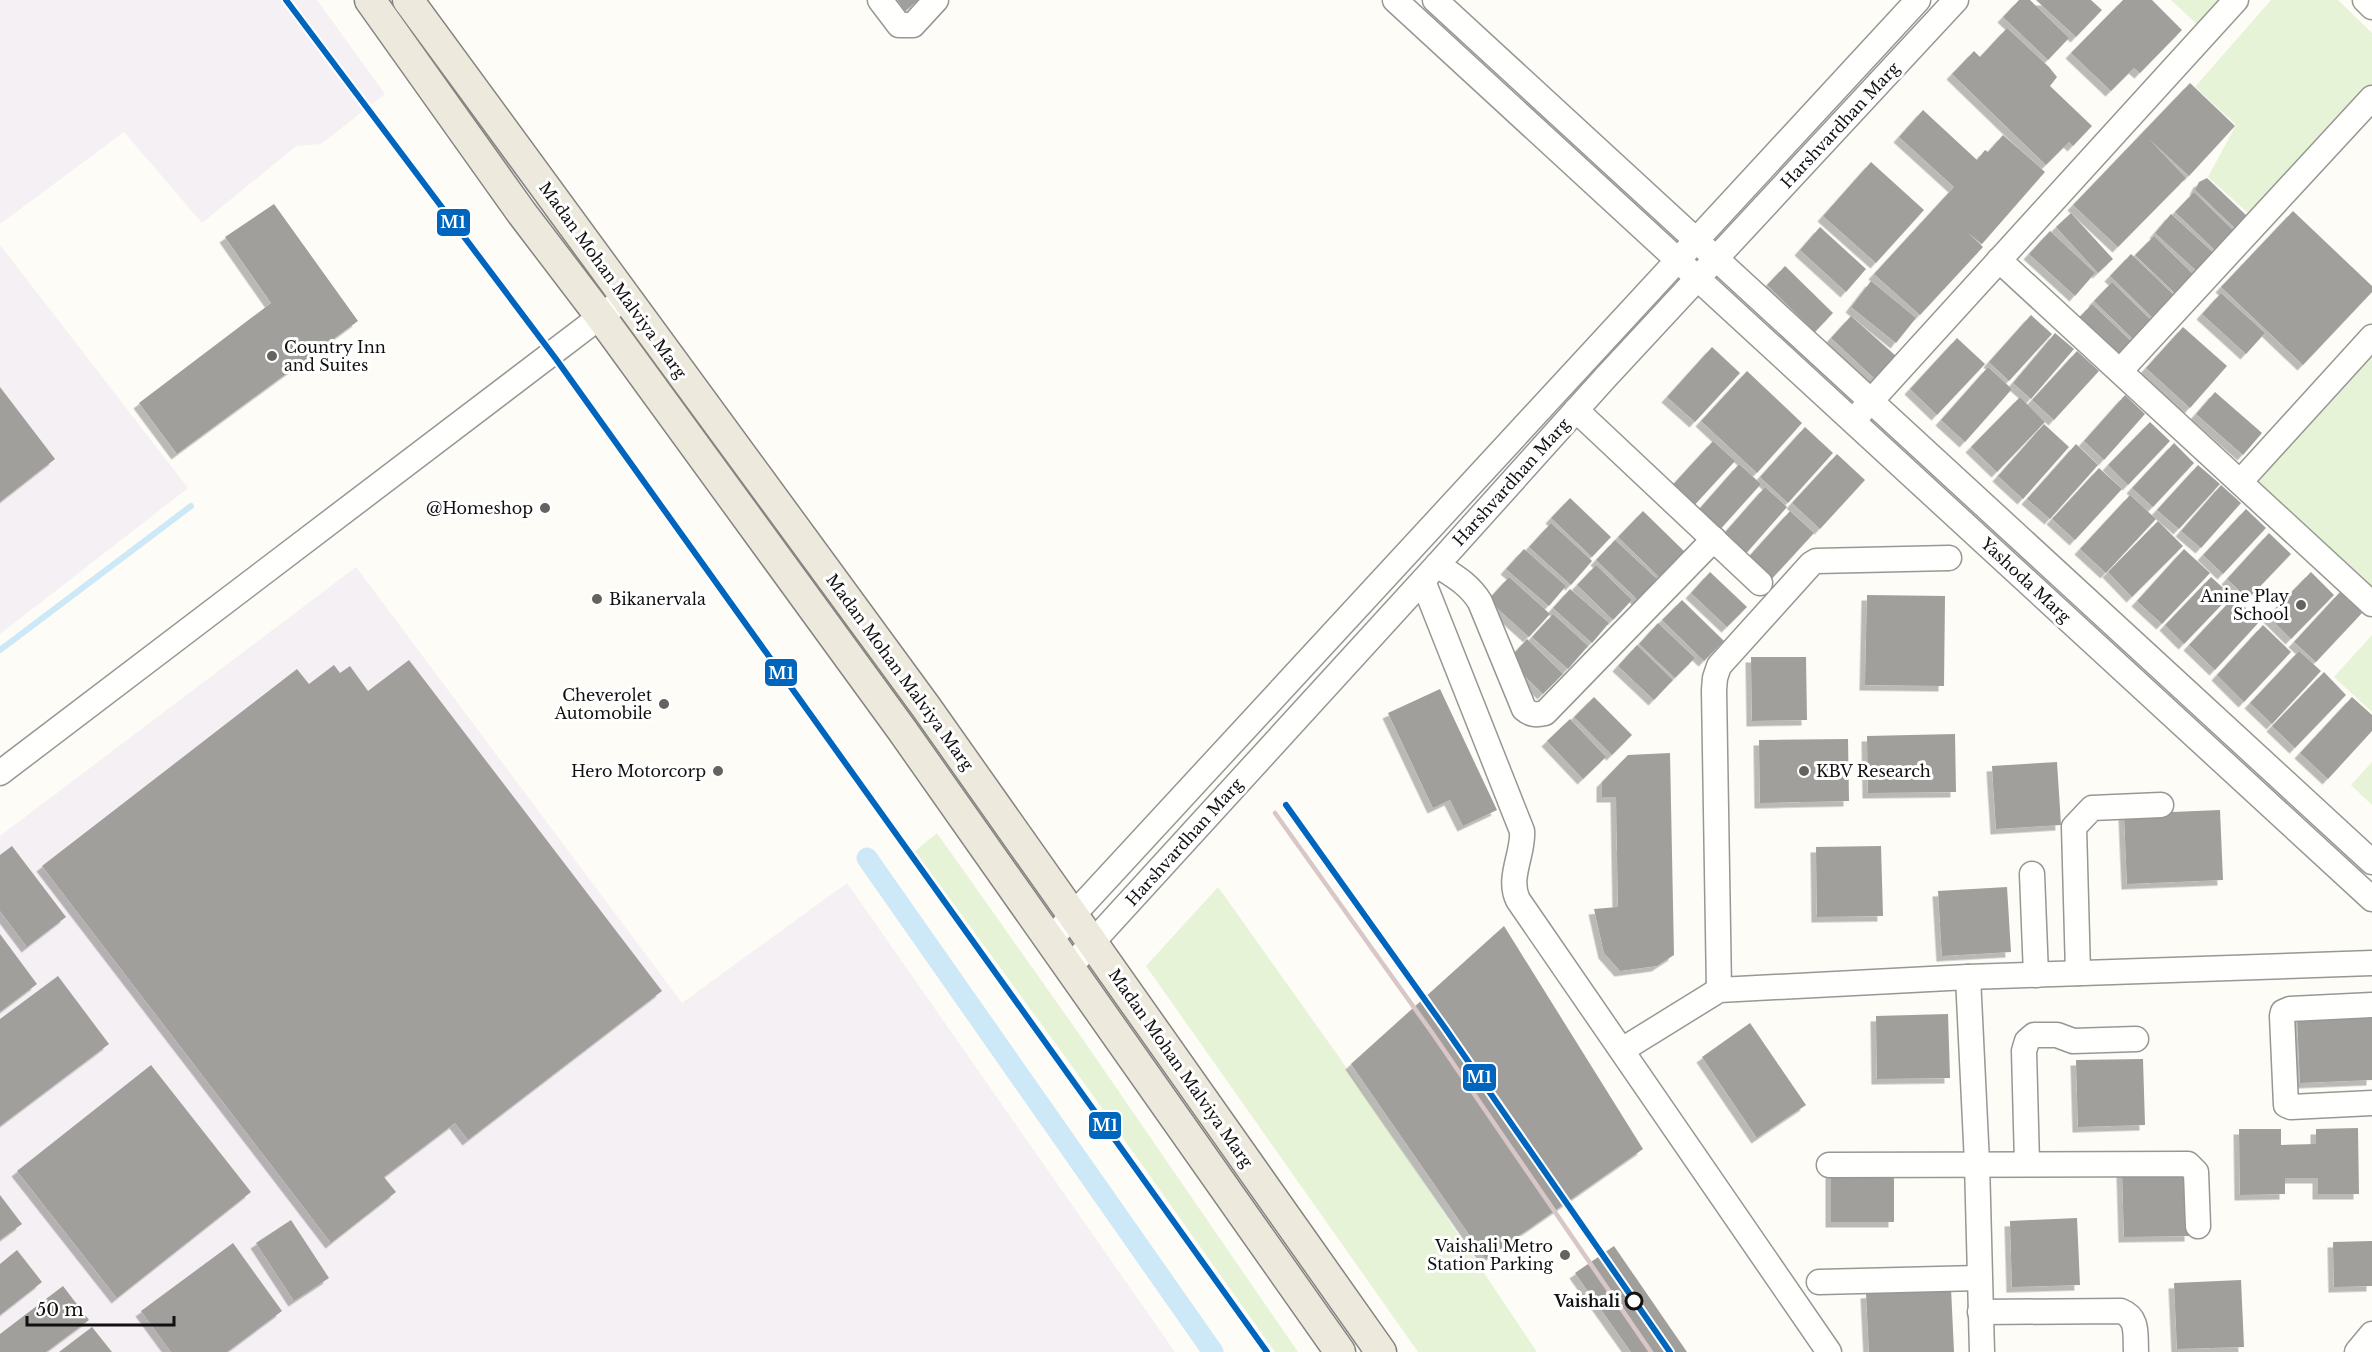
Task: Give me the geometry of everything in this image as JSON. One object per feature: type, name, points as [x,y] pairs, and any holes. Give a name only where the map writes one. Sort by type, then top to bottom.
[{"type":"main road","name":"Madan Mohan Malviya Marg","points":[[370,0],[521,212],[601,317],[902,730],[1340,1352]]},
{"type":"main road","name":"Madan Mohan Malviya Marg","points":[[408,0],[926,707],[1381,1352]]},
{"type":"street","points":[[880,0],[898,25],[913,25],[936,0]]},
{"type":"street","name":"Yashoda Marg","points":[[1395,0],[2372,899]]},
{"type":"street","name":"Yashoda Marg","points":[[1435,0],[2372,862]]},
{"type":"street","name":"Harshvardhan Marg","points":[[1050,940],[1918,0]]},
{"type":"street","name":"Harshvardhan Marg","points":[[1069,968],[1576,410],[1956,0]]},
{"type":"street","points":[[1853,420],[2236,0]]},
{"type":"street","points":[[2365,0],[2372,7]]},
{"type":"street","points":[[2120,371],[2372,98]]},
{"type":"street","points":[[1999,260],[2372,604]]},
{"type":"street","points":[[0,773],[626,297]]},
{"type":"street","points":[[2240,482],[2372,337]]},
{"type":"street","points":[[1576,410],[1760,583]]},
{"type":"street","points":[[1430,573],[1466,584],[1472,590],[1480,603],[1524,709],[1537,715],[1545,713],[1714,539]]},
{"type":"street","points":[[1719,990],[1714,690],[1714,678],[1719,666],[1804,571],[1816,561],[1949,558]]},
{"type":"street","points":[[1430,573],[1522,831],[1514,885],[1515,894],[1829,1352]]},
{"type":"street","points":[[2078,973],[2074,827],[2092,808],[2161,805]]},
{"type":"street","points":[[2032,874],[2036,975]]},
{"type":"street","points":[[1622,1050],[1719,990],[1968,977],[2372,963]]},
{"type":"street","points":[[1968,977],[1977,1163],[1982,1352]]},
{"type":"street","points":[[2372,1005],[2290,1009],[2283,1012],[2282,1016],[2286,1106],[2372,1103]]},
{"type":"street","points":[[2027,1163],[2024,1051],[2027,1041],[2034,1035],[2057,1035],[2073,1041],[2136,1039]]},
{"type":"street","points":[[1829,1165],[2188,1164],[2196,1172],[2198,1226]]},
{"type":"street","points":[[1819,1282],[1979,1278]]},
{"type":"street","points":[[1980,1312],[2121,1311],[2130,1314],[2134,1321],[2136,1352]]},
{"type":"street","points":[[2356,1352],[2372,1335]]},
{"type":"shaded area","points":[[0,0],[317,0],[385,94],[321,144],[296,146],[202,223],[124,132],[0,224]]},
{"type":"shaded area","points":[[0,245],[188,488],[0,634]]},
{"type":"shaded area","points":[[356,567],[682,1003],[847,883],[1175,1352],[0,1352],[0,836]]},
{"type":"green space","points":[[2171,0],[2223,0],[2200,27]]},
{"type":"green space","points":[[2271,0],[2338,0],[2372,33],[2372,98],[2258,222],[2208,177],[2236,125],[2195,87]]},
{"type":"green space","points":[[2372,355],[2372,591],[2255,485]]},
{"type":"green space","points":[[2372,635],[2372,712],[2334,677]]},
{"type":"green space","points":[[2372,762],[2372,805],[2351,785]]},
{"type":"green space","points":[[937,833],[1082,1038],[1298,1352],[1275,1352],[1069,1062],[915,851]]},
{"type":"green space","points":[[1218,887],[1339,1057],[1537,1352],[1418,1352],[1146,966]]},
{"type":"building","points":[[897,0],[919,0],[905,11]]},
{"type":"building","points":[[2019,0],[2030,0],[2069,38],[2048,60],[2003,17]]},
{"type":"building","points":[[2036,0],[2091,0],[2102,10],[2076,37]]},
{"type":"building","points":[[2123,0],[2152,0],[2182,30],[2140,73],[2134,68],[2111,91],[2071,53]]},
{"type":"building","points":[[2007,28],[2049,67],[2057,77],[2050,86],[2092,126],[2073,146],[2069,142],[2046,165],[1952,74],[1974,51],[1980,57]]},
{"type":"building","points":[[2190,83],[2235,126],[2189,176],[2149,139],[2186,178],[2118,247],[2073,205]]},
{"type":"building","points":[[1923,110],[1977,160],[1985,150],[1988,152],[2003,135],[2045,172],[1982,244],[1967,232],[1983,247],[1920,315],[1874,274],[1954,187],[1899,137]]},
{"type":"building","points":[[1871,162],[1924,210],[1876,263],[1823,216]]},
{"type":"building","points":[[2207,178],[2247,216],[2240,233],[2195,190],[2199,182]]},
{"type":"building","points":[[2194,192],[2239,236],[2220,255],[2175,212]]},
{"type":"building","points":[[274,204],[358,321],[177,454],[139,403],[271,303],[225,237]]},
{"type":"building","points":[[2293,211],[2372,286],[2372,292],[2303,365],[2221,287]]},
{"type":"building","points":[[2071,213],[2113,259],[2098,273],[2056,227]]},
{"type":"building","points":[[2171,214],[2218,257],[2201,275],[2155,233]]},
{"type":"building","points":[[1820,227],[1866,269],[1846,292],[1800,250]]},
{"type":"building","points":[[2050,231],[2095,273],[2075,296],[2029,254]]},
{"type":"building","points":[[2154,236],[2199,280],[2181,299],[2135,255]]},
{"type":"building","points":[[2131,254],[2180,301],[2158,323],[2110,276]]},
{"type":"building","points":[[1785,266],[1833,313],[1815,332],[1767,285]]},
{"type":"building","points":[[1871,281],[1916,318],[1896,343],[1851,307]]},
{"type":"building","points":[[2112,282],[2157,326],[2139,345],[2094,301]]},
{"type":"building","points":[[2221,293],[2265,333],[2246,354],[2202,314]]},
{"type":"building","points":[[2092,304],[2137,347],[2119,367],[2074,323]]},
{"type":"building","points":[[2031,315],[2052,334],[2009,381],[1989,362]]},
{"type":"building","points":[[1851,316],[1896,356],[1875,379],[1831,338]]},
{"type":"building","points":[[2183,327],[2227,366],[2190,408],[2146,368]]},
{"type":"building","points":[[2055,333],[2074,349],[2031,399],[2013,383]]},
{"type":"building","points":[[1957,338],[1985,364],[1937,415],[1910,389]]},
{"type":"building","points":[[1712,347],[1740,373],[1695,422],[1667,397]]},
{"type":"building","points":[[2077,351],[2099,371],[2054,420],[2032,400]]},
{"type":"building","points":[[1988,367],[2012,389],[1965,442],[1941,420]]},
{"type":"building","points":[[1747,371],[1802,423],[1757,473],[1701,421]]},
{"type":"building","points":[[0,387],[55,459],[0,502]]},
{"type":"building","points":[[2215,392],[2262,433],[2243,455],[2196,414]]},
{"type":"building","points":[[2125,395],[2145,414],[2104,460],[2084,441]]},
{"type":"building","points":[[2020,397],[2045,422],[1997,472],[1971,447]]},
{"type":"building","points":[[2150,422],[2170,441],[2128,485],[2108,465]]},
{"type":"building","points":[[2044,424],[2069,447],[2023,499],[1998,476]]},
{"type":"building","points":[[1805,427],[1833,453],[1788,503],[1760,477]]},
{"type":"building","points":[[1713,441],[1735,461],[1690,510],[1668,490]]},
{"type":"building","points":[[2174,443],[2194,463],[2153,507],[2132,488]]},
{"type":"building","points":[[2076,444],[2098,465],[2050,519],[2027,499]]},
{"type":"building","points":[[1837,454],[1865,480],[1820,529],[1792,503]]},
{"type":"building","points":[[1739,464],[1761,484],[1717,533],[1695,514]]},
{"type":"building","points":[[2198,465],[2220,484],[2179,529],[2157,510]]},
{"type":"building","points":[[2099,468],[2122,489],[2075,540],[2052,519]]},
{"type":"building","points":[[2221,485],[2241,503],[2201,548],[2181,531]]},
{"type":"building","points":[[1765,487],[1787,507],[1743,557],[1721,537]]},
{"type":"building","points":[[2130,495],[2156,519],[2106,573],[2080,549]]},
{"type":"building","points":[[1570,498],[1611,537],[1592,557],[1551,518]]},
{"type":"building","points":[[2246,509],[2266,528],[2223,574],[2203,555]]},
{"type":"building","points":[[1643,511],[1685,552],[1660,578],[1618,537]]},
{"type":"building","points":[[1790,511],[1814,533],[1768,583],[1745,561]]},
{"type":"building","points":[[2158,521],[2183,546],[2132,597],[2108,572]]},
{"type":"building","points":[[1551,523],[1592,561],[1571,585],[1529,547]]},
{"type":"building","points":[[2269,533],[2291,554],[2248,599],[2227,579]]},
{"type":"building","points":[[1615,540],[1657,579],[1638,600],[1596,560]]},
{"type":"building","points":[[1524,549],[1566,586],[1549,606],[1506,569]]},
{"type":"building","points":[[2184,549],[2210,573],[2162,624],[2137,601]]},
{"type":"building","points":[[1596,565],[1632,600],[1613,620],[1577,585]]},
{"type":"building","points":[[1710,572],[1747,607],[1727,627],[1691,593]]},
{"type":"building","name":"Anine Play School","points":[[2311,572],[2334,595],[2291,639],[2268,616]]},
{"type":"building","points":[[1509,577],[1550,614],[1529,637],[1488,600]]},
{"type":"building","points":[[2211,577],[2231,595],[2184,644],[2165,625]]},
{"type":"building","points":[[1570,589],[1609,623],[1592,643],[1553,608]]},
{"type":"building","points":[[2340,592],[2362,613],[2316,662],[2294,642]]},
{"type":"building","points":[[1867,595],[1945,596],[1944,686],[1865,685]]},
{"type":"building","points":[[2234,597],[2260,621],[2215,670],[2189,645]]},
{"type":"building","points":[[1682,600],[1724,641],[1704,661],[1662,620]]},
{"type":"building","points":[[1553,614],[1588,646],[1568,669],[1532,637]]},
{"type":"building","points":[[1658,623],[1695,658],[1675,678],[1639,644]]},
{"type":"building","points":[[2263,625],[2291,652],[2244,702],[2217,675]]},
{"type":"building","points":[[1527,639],[1563,674],[1543,694],[1508,660]]},
{"type":"building","points":[[1637,645],[1673,680],[1654,700],[1618,666]]},
{"type":"building","points":[[2299,651],[2321,671],[2272,724],[2250,703]]},
{"type":"building","points":[[1751,657],[1806,657],[1807,720],[1752,721]]},
{"type":"building","points":[[409,660],[662,991],[468,1140],[455,1123],[384,1177],[396,1192],[331,1243],[42,866],[297,669],[309,684],[334,665],[340,673],[350,666],[368,691]]},
{"type":"building","points":[[2324,672],[2346,695],[2295,748],[2272,726]]},
{"type":"building","points":[[1440,689],[1497,810],[1463,826],[1450,800],[1433,808],[1388,713]]},
{"type":"building","points":[[1594,697],[1632,735],[1612,755],[1574,717]]},
{"type":"building","points":[[2352,697],[2372,715],[2372,731],[2328,779],[2300,753]]},
{"type":"building","points":[[1570,719],[1606,757],[1583,779],[1547,741]]},
{"type":"building","points":[[1955,734],[1956,792],[1868,793],[1867,736]]},
{"type":"building","name":"KBV Research","points":[[1848,739],[1849,801],[1760,803],[1759,740]]},
{"type":"building","points":[[1670,753],[1674,955],[1657,966],[1620,971],[1604,953],[1594,909],[1618,907],[1616,797],[1602,797],[1602,782],[1628,755]]},
{"type":"building","points":[[2057,762],[2061,825],[1996,829],[1992,766]]},
{"type":"building","points":[[2220,810],[2223,880],[2127,884],[2124,814]]},
{"type":"building","points":[[12,846],[66,917],[27,947],[0,911],[0,855]]},
{"type":"building","points":[[1881,846],[1883,916],[1817,917],[1816,847]]},
{"type":"building","points":[[2007,887],[2011,952],[1942,956],[1938,891]]},
{"type":"building","points":[[1504,926],[1643,1149],[1486,1259],[1351,1064]]},
{"type":"building","points":[[0,934],[37,984],[0,1012]]},
{"type":"building","points":[[58,976],[109,1044],[0,1126],[0,1019]]},
{"type":"building","points":[[1948,1014],[1950,1078],[1877,1079],[1876,1016]]},
{"type":"building","points":[[2372,1014],[2372,1080],[2300,1083],[2297,1017]]},
{"type":"building","points":[[1750,1023],[1806,1105],[1757,1138],[1702,1057]]},
{"type":"building","points":[[2143,1059],[2145,1125],[2078,1127],[2076,1060]]},
{"type":"building","points":[[151,1065],[251,1192],[117,1298],[17,1171]]},
{"type":"building","points":[[2358,1128],[2359,1194],[2318,1194],[2318,1178],[2285,1178],[2285,1194],[2240,1195],[2239,1129],[2281,1129],[2281,1145],[2316,1144],[2316,1129]]},
{"type":"building","points":[[2189,1168],[2190,1236],[2124,1237],[2122,1170]]},
{"type":"building","points":[[1831,1172],[1894,1172],[1894,1222],[1831,1222]]},
{"type":"building","points":[[0,1195],[22,1224],[0,1240]]},
{"type":"building","points":[[2077,1218],[2080,1285],[2012,1287],[2010,1221]]},
{"type":"building","points":[[291,1220],[329,1278],[294,1301],[256,1243]]},
{"type":"building","points":[[2372,1241],[2372,1286],[2334,1287],[2333,1242]]},
{"type":"building","points":[[233,1243],[282,1311],[227,1352],[171,1352],[141,1311]]},
{"type":"building","name":"Vaishali","points":[[1614,1246],[1687,1352],[1631,1352],[1575,1273]]},
{"type":"building","points":[[17,1250],[42,1282],[0,1315],[0,1264]]},
{"type":"building","points":[[2241,1280],[2244,1347],[2177,1349],[2174,1283]]},
{"type":"building","points":[[63,1286],[89,1320],[46,1352],[0,1352],[0,1334]]},
{"type":"building","points":[[1951,1288],[1954,1352],[1869,1352],[1866,1293]]},
{"type":"building","points":[[92,1327],[112,1352],[59,1352]]},
{"type":"waterway","points":[[0,650],[191,506]]},
{"type":"waterway","points":[[867,858],[1213,1352]]},
{"type":"railway","points":[[1286,805],[1445,1028],[1670,1352]]},
{"type":"railway","points":[[1275,813],[1433,1034],[1651,1352]]},
{"type":"transit line","name":"M1","points":[[286,0],[556,359],[1267,1352]]},
{"type":"transit line","name":"M1","points":[[1286,805],[1445,1028],[1670,1352]]},
{"type":"place","name":"Country Inn and Suites","points":[[272,356]]},
{"type":"place","name":"@Homeshop","points":[[545,508]]},
{"type":"place","name":"Bikanervala","points":[[597,599]]},
{"type":"place","name":"Anine Play School","points":[[2301,605]]},
{"type":"place","name":"Cheverolet Automobile","points":[[664,704]]},
{"type":"place","name":"Hero Motorcorp","points":[[718,771]]},
{"type":"place","name":"KBV Research","points":[[1804,771]]},
{"type":"place","name":"Vaishali Metro Station Parking","points":[[1565,1255]]},
{"type":"place","name":"Vaishali","points":[[1634,1301]]}]
